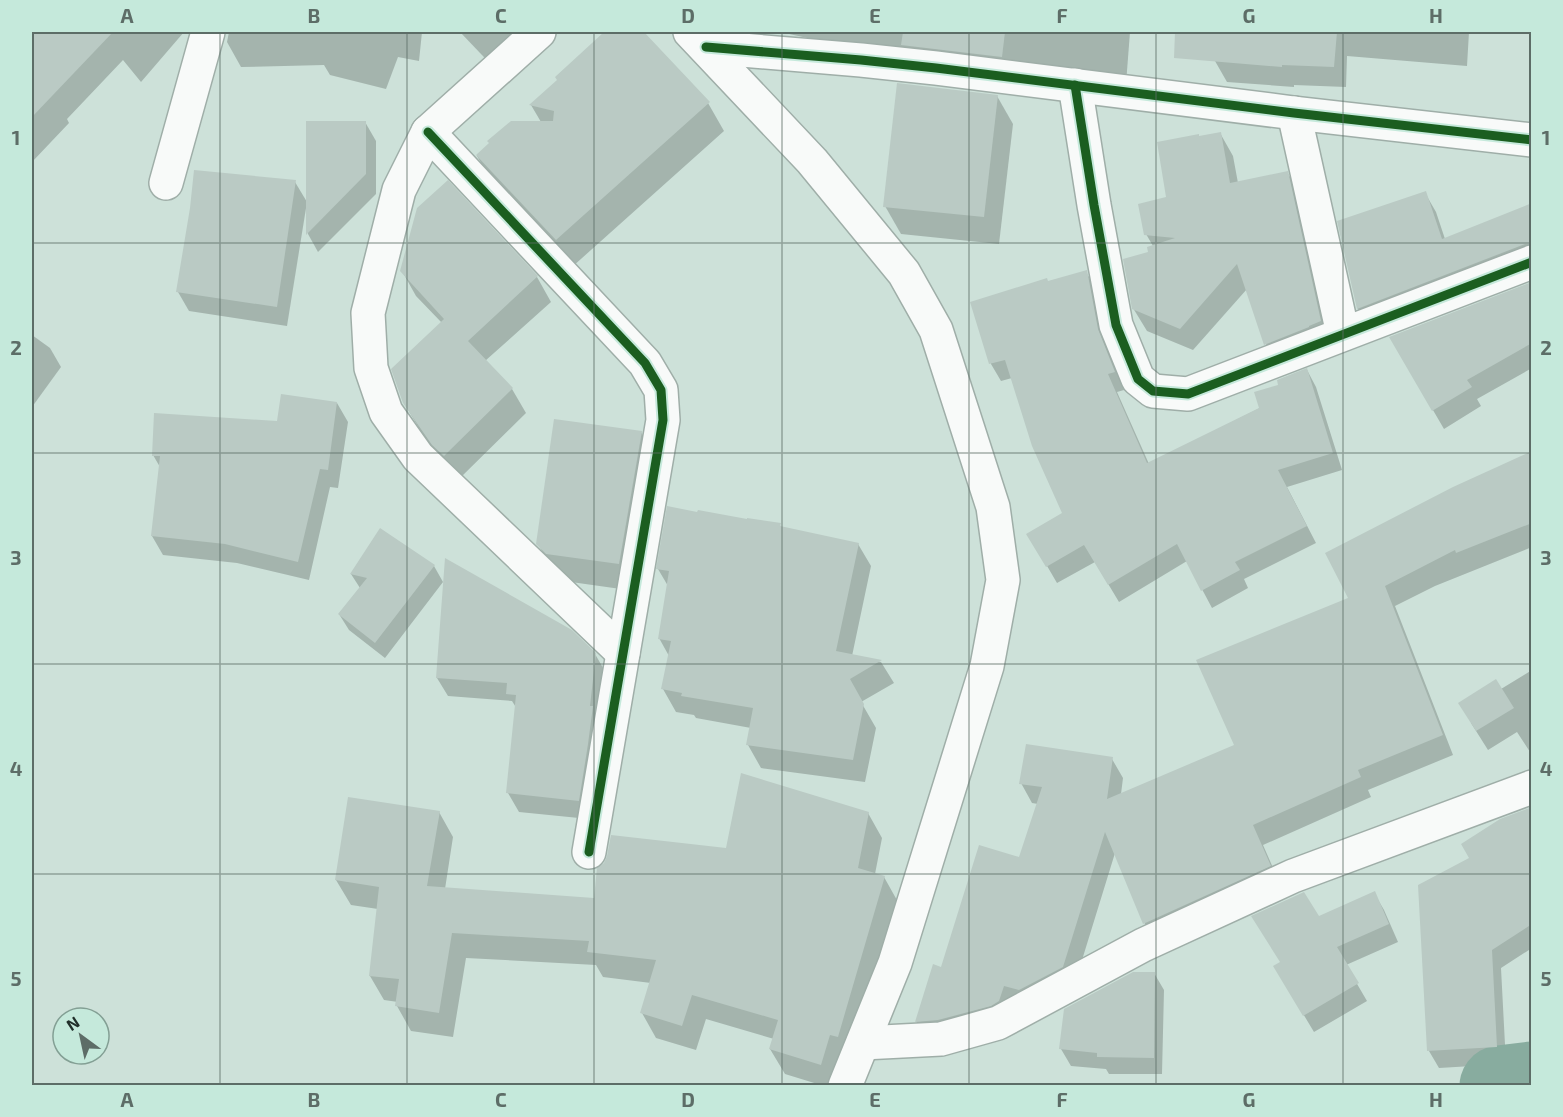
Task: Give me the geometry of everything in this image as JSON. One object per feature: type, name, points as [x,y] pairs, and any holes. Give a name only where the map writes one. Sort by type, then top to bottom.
[{"type":"street","points":[[166,183],[208,32]]},
{"type":"street","points":[[539,32],[428,132],[399,190],[368,313],[371,368],[386,412],[418,457],[623,653]]},
{"type":"street","points":[[698,39],[1532,140]]},
{"type":"street","points":[[698,39],[812,161],[904,273],[936,330],[993,507],[1003,580],[987,666],[895,963],[844,1086]]},
{"type":"street","points":[[1075,84],[1116,325],[1138,379],[1153,391],[1188,393],[1532,262]]},
{"type":"street","points":[[1294,112],[1343,334]]},
{"type":"street","points":[[428,132],[645,363],[661,390],[663,420],[589,852]]},
{"type":"street","points":[[863,1043],[941,1039],[998,1023],[1143,945],[1293,876],[1532,787]]},
{"type":"building","points":[[32,32],[113,32],[32,117]]},
{"type":"building","points":[[604,32],[644,32],[710,102],[556,240],[476,155],[489,143],[487,141],[511,121],[553,121],[554,111],[529,105],[557,80],[555,77]]},
{"type":"building","points":[[903,32],[1005,32],[1002,57],[901,45]]},
{"type":"building","points":[[1175,32],[1337,32],[1334,67],[1282,65],[1282,67],[1174,58]]},
{"type":"building","points":[[897,83],[998,95],[984,217],[883,207]]},
{"type":"building","points":[[306,121],[366,121],[366,174],[306,235]]},
{"type":"building","points":[[1221,132],[1230,183],[1288,171],[1321,321],[1264,345],[1237,264],[1180,329],[1132,309],[1123,259],[1148,252],[1147,247],[1175,238],[1144,235],[1138,204],[1166,197],[1157,142]]},
{"type":"building","points":[[194,170],[296,180],[277,307],[176,292]]},
{"type":"building","points":[[448,180],[538,276],[468,341],[513,388],[444,456],[432,445],[403,403],[391,369],[444,319],[400,271],[417,208]]},
{"type":"building","points":[[1426,191],[1442,239],[1532,203],[1532,244],[1525,244],[1357,309],[1337,221]]},
{"type":"building","points":[[1087,270],[1098,329],[1115,372],[1108,374],[1147,463],[1259,408],[1254,392],[1278,385],[1277,380],[1307,368],[1333,453],[1278,470],[1307,526],[1235,562],[1240,570],[1201,591],[1177,544],[1108,585],[1084,545],[1046,567],[1026,534],[1062,513],[1032,446],[1005,360],[989,364],[970,302],[1047,278],[1048,281]]},
{"type":"building","points":[[1532,282],[1532,343],[1467,380],[1472,387],[1432,411],[1389,337]]},
{"type":"building","points":[[281,394],[337,402],[328,470],[320,469],[298,562],[225,544],[151,536],[160,456],[152,456],[154,413],[277,421]]},
{"type":"building","points":[[554,419],[642,431],[619,564],[546,554],[536,544]]},
{"type":"building","points":[[1532,451],[1532,523],[1456,553],[1455,550],[1385,586],[1443,735],[1358,770],[1361,777],[1253,825],[1271,866],[1143,924],[1105,832],[1063,967],[1019,990],[1004,986],[999,1001],[991,1006],[938,1020],[915,1022],[933,964],[941,967],[979,845],[1019,857],[1042,787],[1019,784],[1026,744],[1113,757],[1107,799],[1234,745],[1196,660],[1348,598],[1325,553],[1453,487]]},
{"type":"building","points":[[667,506],[781,523],[780,526],[859,543],[836,651],[882,660],[850,679],[864,704],[853,760],[746,745],[753,708],[681,696],[682,693],[661,689],[671,641],[658,639],[669,571],[656,569]]},
{"type":"building","points":[[380,528],[435,565],[375,643],[338,614],[367,578],[350,574]]},
{"type":"building","points":[[445,558],[572,630],[596,653],[590,706],[593,706],[579,801],[506,793],[516,695],[506,694],[507,683],[436,678]]},
{"type":"building","points":[[1496,679],[1514,708],[1476,731],[1458,703]]},
{"type":"building","points":[[741,773],[869,812],[858,868],[885,876],[838,1037],[830,1035],[821,1065],[769,1049],[778,1020],[692,995],[682,1026],[640,1013],[656,960],[587,952],[589,941],[452,933],[439,1013],[395,1006],[399,979],[369,976],[379,887],[335,880],[348,797],[440,811],[427,886],[594,898],[597,868],[604,863],[607,856],[611,835],[726,848]]},
{"type":"building","points":[[1532,807],[1532,924],[1492,950],[1497,1047],[1427,1051],[1418,885],[1469,858],[1461,844],[1500,819]]},
{"type":"building","points":[[1375,891],[1389,924],[1337,947],[1359,983],[1303,1016],[1273,966],[1280,962],[1251,916],[1304,892],[1319,916]]},
{"type":"building","points":[[1133,972],[1155,972],[1154,1058],[1097,1057],[1097,1053],[1059,1049],[1064,1009]]},
{"type":"waterway","points":[[1500,1086],[1532,1082]]},
{"type":"cycle path","points":[[706,47],[936,68],[1532,140]]},
{"type":"cycle path","points":[[1075,85],[1116,325],[1138,379],[1153,391],[1188,394],[1532,262]]},
{"type":"cycle path","points":[[428,132],[645,363],[661,390],[663,420],[589,852]]}]
